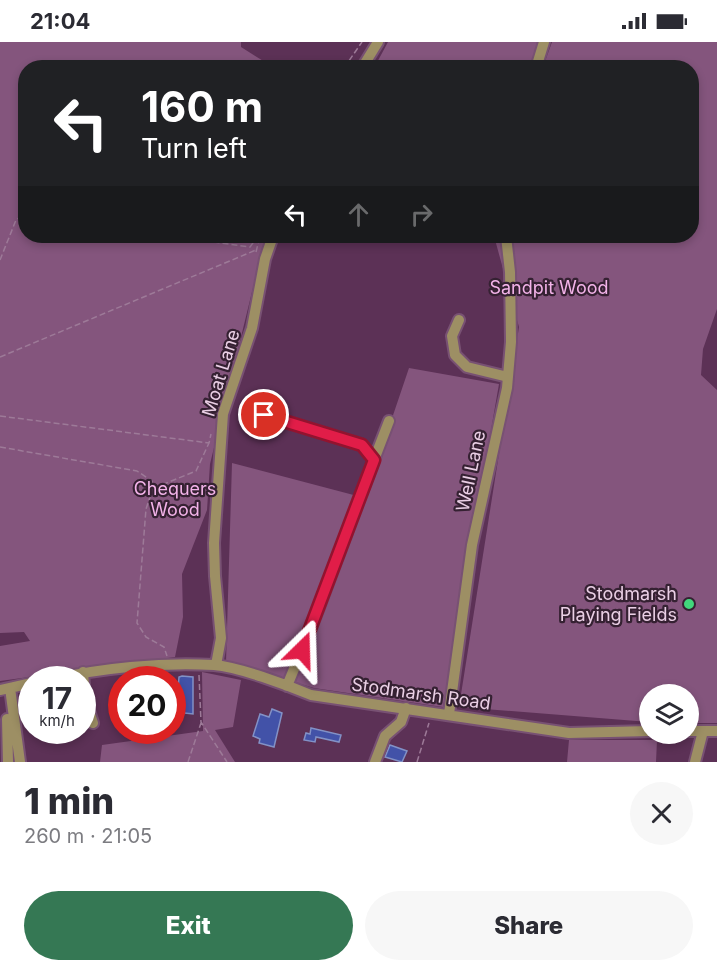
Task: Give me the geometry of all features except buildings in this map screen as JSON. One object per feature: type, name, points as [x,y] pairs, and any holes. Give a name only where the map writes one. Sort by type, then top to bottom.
[{"type":"street","points":[[367,60],[378,42]]},
{"type":"street","points":[[538,60],[544,42]]},
{"type":"street","name":"Moat Lane","points":[[216,665],[221,638],[214,543],[223,414],[252,328],[265,259],[271,243]]},
{"type":"street","name":"Well Lane","points":[[449,714],[472,545],[507,382],[511,342],[510,272],[507,243]]},
{"type":"street","points":[[459,320],[452,336],[455,355],[468,367],[507,382]]},
{"type":"street","points":[[264,415],[362,445],[374,460]]},
{"type":"street","points":[[287,686],[390,421]]},
{"type":"street","name":"Stodmarsh Road","points":[[186,666],[216,665],[311,695],[569,733],[639,731]]},
{"type":"street","points":[[4,689],[8,762]]},
{"type":"street","points":[[4,689],[20,762]]},
{"type":"street","points":[[375,762],[382,741],[401,722],[406,708]]},
{"type":"street","points":[[699,731],[717,731]]},
{"type":"street","points":[[695,762],[703,731]]},
{"type":"path","points":[[350,60],[362,42]]},
{"type":"path","points":[[0,260],[18,219]]},
{"type":"path","points":[[221,243],[250,247],[253,243]]},
{"type":"path","points":[[255,261],[258,243]]},
{"type":"path","points":[[0,357],[257,249]]},
{"type":"path","points":[[0,416],[209,443]]},
{"type":"path","points":[[153,488],[196,471],[212,432]]},
{"type":"path","points":[[0,447],[137,471],[152,481],[153,488],[146,509],[137,623],[146,637],[164,647],[169,666]]},
{"type":"path","points":[[188,762],[201,722],[199,666]]},
{"type":"path","points":[[417,762],[432,712]]},
{"type":"path","points":[[201,722],[228,762]]},
{"type":"green space","name":"Chequers Wood","points":[[0,42],[241,42],[241,47],[262,60],[18,60],[18,243],[265,243],[210,464],[207,510],[182,574],[183,617],[175,657],[96,668],[96,666],[18,666],[18,679],[0,681],[0,646],[30,641],[24,632],[0,633]]},
{"type":"green space","points":[[388,42],[538,42],[540,60],[378,60]]},
{"type":"green space","name":"Sandpit Wood","points":[[552,42],[717,42],[717,309],[703,349],[701,375],[717,390],[717,723],[699,723],[699,684],[639,684],[639,721],[459,707],[519,327],[496,243],[699,243],[699,60],[546,60]]},
{"type":"green space","points":[[409,368],[499,384],[443,707],[314,688],[226,662],[232,463],[365,498]]},
{"type":"green space","points":[[202,672],[241,680],[233,727],[215,730],[235,762],[100,762],[102,745],[186,744],[186,733],[203,731]]},
{"type":"green space","points":[[569,740],[639,740],[639,744],[657,744],[656,762],[567,762]]},
{"type":"place","name":"Stodmarsh Playing Fields","points":[[689,604]]},
{"type":"route","points":[[264,415],[362,445],[374,460],[302,650]]}]
